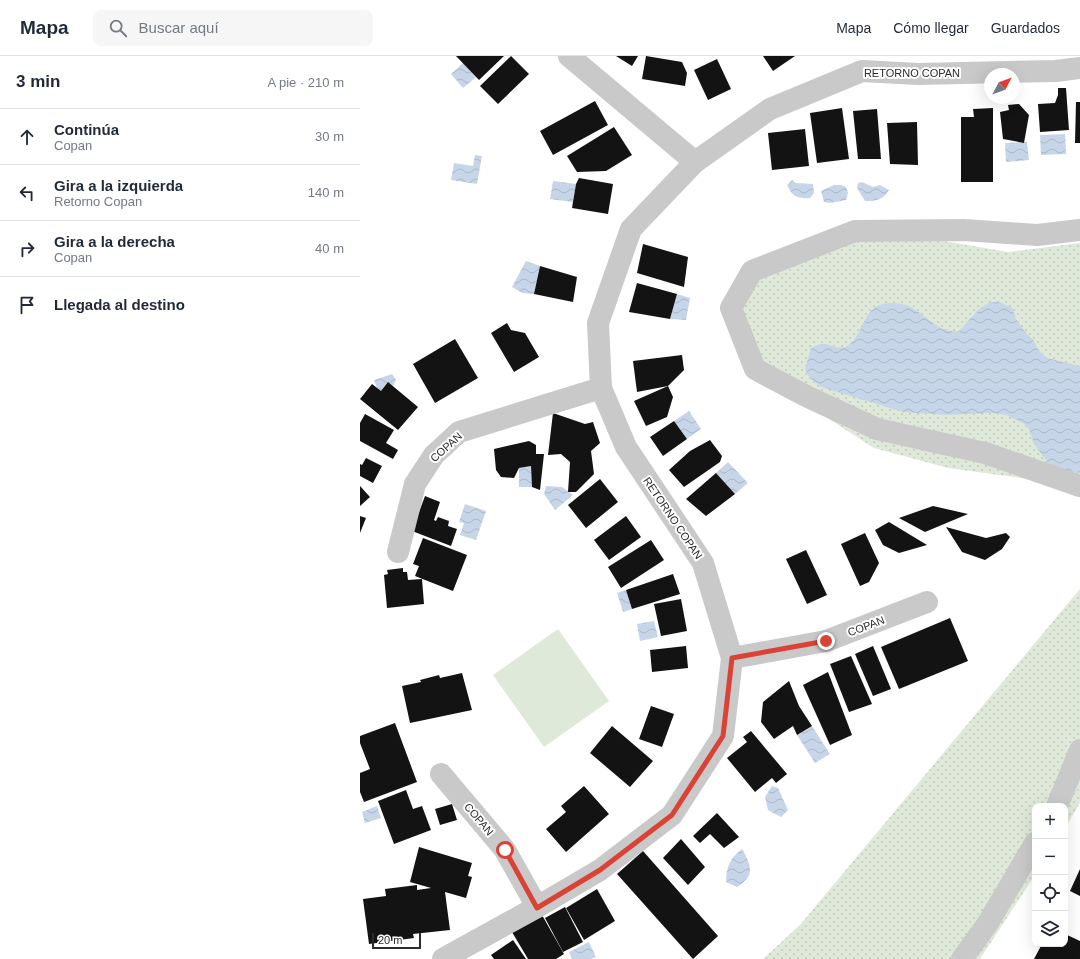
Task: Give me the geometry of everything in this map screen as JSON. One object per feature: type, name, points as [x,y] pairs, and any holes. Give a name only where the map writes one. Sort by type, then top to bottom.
[{"type":"street","points":[[569,56],[695,162]]},
{"type":"street","name":"RETORNO COPAN","points":[[443,959],[537,908],[600,870],[672,815],[723,736],[732,658],[703,563],[626,446],[601,388],[598,324],[630,229],[695,162],[770,110],[860,64],[918,74],[1056,71],[1080,68]]},
{"type":"street","points":[[1080,230],[1037,235],[964,230],[855,231],[752,271],[731,308],[755,369],[806,396],[877,429],[985,453],[1080,486]]},
{"type":"street","name":"COPAN","points":[[398,552],[415,484],[434,456],[459,432],[601,388]]},
{"type":"street","name":"COPAN","points":[[732,658],[826,641],[927,602]]},
{"type":"street","points":[[1058,803],[1080,750]]},
{"type":"street","name":"COPAN","points":[[442,774],[505,850],[537,908]]},
{"type":"street","points":[[962,959],[988,923],[1032,848]]},
{"type":"green space","points":[[927,238],[1008,252],[1080,243],[1080,495],[1022,478],[948,468],[874,448],[801,401],[741,343],[735,297],[779,257],[839,240]]},
{"type":"green space","points":[[1080,589],[1080,803],[1068,823],[1068,803],[1032,803],[1032,880],[980,959],[763,959],[800,925]]},
{"type":"green space","points":[[558,629],[609,701],[544,747],[493,675]]},
{"type":"water","points":[[463,63],[476,77],[463,88],[451,74]]},
{"type":"water","points":[[1065,134],[1066,154],[1041,155],[1040,135]]},
{"type":"water","points":[[1027,142],[1029,160],[1006,162],[1005,143]]},
{"type":"water","points":[[475,155],[482,156],[477,184],[451,180],[454,163],[473,166]]},
{"type":"water","points":[[792,180],[796,183],[813,184],[814,193],[810,198],[796,196],[791,192],[787,185]]},
{"type":"water","points":[[553,181],[576,184],[573,202],[550,199]]},
{"type":"water","points":[[862,182],[873,187],[880,185],[889,190],[879,199],[865,201],[857,188],[858,183]]},
{"type":"water","points":[[834,185],[846,187],[848,193],[846,200],[830,203],[824,202],[821,191]]},
{"type":"water","points":[[526,261],[540,266],[534,294],[522,293],[512,287]]},
{"type":"water","points":[[677,294],[690,298],[686,320],[670,319]]},
{"type":"water","points":[[990,302],[1000,302],[1012,308],[1017,321],[1034,341],[1038,350],[1047,358],[1080,366],[1080,473],[1052,468],[1034,444],[1029,429],[1023,423],[1006,415],[992,413],[946,415],[903,412],[821,387],[809,377],[805,369],[811,348],[820,344],[840,348],[847,346],[858,334],[869,314],[874,308],[881,305],[892,303],[907,305],[932,323],[944,329],[959,331],[979,309]]},
{"type":"water","points":[[392,374],[396,380],[393,386],[388,382],[381,391],[377,388],[374,380]]},
{"type":"water","points":[[689,411],[701,429],[687,439],[674,421]]},
{"type":"water","points":[[728,462],[748,483],[735,494],[716,473]]},
{"type":"water","points":[[531,466],[532,487],[519,487],[519,468]]},
{"type":"water","points":[[546,486],[562,487],[573,495],[555,510],[544,494]]},
{"type":"water","points":[[465,504],[486,511],[476,540],[460,535],[464,523],[459,522]]},
{"type":"water","points":[[626,590],[632,609],[623,612],[617,593]]},
{"type":"water","points":[[654,621],[658,637],[640,641],[637,624]]},
{"type":"water","points":[[812,726],[830,754],[815,763],[797,735]]},
{"type":"water","points":[[772,786],[778,788],[788,810],[781,817],[768,810],[765,797]]},
{"type":"water","points":[[377,806],[381,818],[365,823],[362,812]]},
{"type":"water","points":[[742,849],[750,866],[750,870],[747,879],[737,887],[726,882],[727,872],[732,859]]},
{"type":"water","points":[[589,942],[596,957],[591,959],[572,959],[569,952]]},
{"type":"building","points":[[456,56],[504,56],[479,80]]},
{"type":"building","points":[[511,56],[529,74],[498,104],[480,86]]},
{"type":"building","points":[[616,56],[638,56],[632,66]]},
{"type":"building","points":[[646,56],[682,62],[687,73],[685,86],[642,79]]},
{"type":"building","points":[[763,56],[795,56],[773,71]]},
{"type":"building","points":[[717,59],[731,89],[708,100],[694,70]]},
{"type":"building","points":[[1058,88],[1066,88],[1069,130],[1040,132],[1038,104],[1055,103],[1058,95]]},
{"type":"building","points":[[595,101],[608,125],[553,155],[540,131]]},
{"type":"building","points":[[1076,102],[1080,102],[1080,143],[1075,143]]},
{"type":"building","points":[[1019,104],[1029,115],[1024,143],[1003,139],[1000,112],[1009,110],[1008,105]]},
{"type":"building","points":[[842,108],[849,159],[817,163],[810,113]]},
{"type":"building","points":[[993,108],[993,182],[961,182],[961,117],[974,117],[973,109]]},
{"type":"building","points":[[877,109],[881,159],[858,159],[853,111]]},
{"type":"building","points":[[917,122],[918,165],[890,164],[887,123]]},
{"type":"building","points":[[614,127],[632,155],[606,171],[577,172],[567,156]]},
{"type":"building","points":[[805,129],[809,166],[772,170],[768,133]]},
{"type":"building","points":[[579,178],[613,184],[608,214],[572,208],[576,184]]},
{"type":"building","points":[[643,244],[688,257],[684,287],[637,273]]},
{"type":"building","points":[[540,266],[577,277],[573,302],[534,294]]},
{"type":"building","points":[[637,283],[677,294],[670,319],[629,312]]},
{"type":"building","points":[[507,323],[511,330],[525,333],[539,357],[514,372],[491,333]]},
{"type":"building","points":[[455,339],[478,378],[435,403],[413,364]]},
{"type":"building","points":[[682,355],[684,370],[668,386],[637,392],[633,361]]},
{"type":"building","points":[[388,382],[418,407],[398,430],[360,399],[372,384],[381,391]]},
{"type":"building","points":[[668,386],[673,397],[667,417],[646,426],[634,401]]},
{"type":"building","points":[[553,413],[585,424],[593,422],[600,443],[591,451],[594,474],[576,492],[568,492],[570,462],[561,454],[548,455]]},
{"type":"building","points":[[365,414],[394,430],[386,443],[398,450],[393,459],[360,441],[360,423]]},
{"type":"building","points":[[674,421],[687,439],[663,456],[650,437]]},
{"type":"building","points":[[710,440],[722,456],[720,462],[684,487],[669,470],[690,451]]},
{"type":"building","points":[[529,441],[536,445],[536,454],[544,454],[540,490],[532,487],[531,466],[519,468],[514,478],[501,477],[496,470],[494,449]]},
{"type":"building","points":[[366,458],[382,466],[373,483],[360,476],[360,464],[362,465]]},
{"type":"building","points":[[716,473],[735,494],[706,516],[686,499]]},
{"type":"building","points":[[600,479],[618,502],[586,528],[568,505]]},
{"type":"building","points":[[360,486],[370,497],[360,506]]},
{"type":"building","points":[[425,496],[440,502],[434,520],[436,521],[438,517],[449,521],[448,526],[457,529],[451,546],[412,531]]},
{"type":"building","points":[[933,506],[968,514],[925,532],[899,518]]},
{"type":"building","points":[[360,516],[366,518],[360,533]]},
{"type":"building","points":[[626,516],[641,537],[609,560],[594,540]]},
{"type":"building","points":[[889,522],[927,545],[899,553],[883,545],[875,530]]},
{"type":"building","points":[[946,527],[986,538],[1006,533],[1010,537],[1002,549],[985,560],[962,552]]},
{"type":"building","points":[[865,533],[879,563],[869,582],[860,586],[841,544]]},
{"type":"building","points":[[423,538],[467,555],[453,591],[415,576],[419,566],[413,564]]},
{"type":"building","points":[[651,540],[664,560],[621,588],[608,567]]},
{"type":"building","points":[[806,550],[827,595],[807,604],[786,559]]},
{"type":"building","points":[[403,568],[403,572],[407,572],[408,580],[422,579],[424,604],[387,608],[384,575],[388,574],[387,570]]},
{"type":"building","points":[[673,574],[680,594],[632,609],[626,590]]},
{"type":"building","points":[[681,599],[687,631],[661,636],[654,604]]},
{"type":"building","points":[[950,618],[968,661],[899,689],[881,647]]},
{"type":"building","points":[[686,646],[688,668],[652,672],[650,650]]},
{"type":"building","points":[[873,646],[891,689],[873,696],[855,654]]},
{"type":"building","points":[[851,656],[872,704],[849,712],[830,664]]},
{"type":"building","points":[[828,672],[852,735],[830,745],[803,685]]},
{"type":"building","points":[[462,673],[472,710],[410,723],[402,686],[421,682],[420,680],[439,675],[440,678]]},
{"type":"building","points":[[789,681],[799,706],[812,726],[797,735],[793,726],[774,739],[761,722],[763,702]]},
{"type":"building","points":[[651,706],[674,714],[662,747],[639,739]]},
{"type":"building","points":[[395,723],[417,782],[364,802],[360,792],[360,773],[370,769],[360,743],[360,736]]},
{"type":"building","points":[[612,726],[653,761],[630,787],[590,753]]},
{"type":"building","points":[[751,731],[787,774],[776,783],[772,778],[755,792],[727,758],[747,742],[743,737]]},
{"type":"building","points":[[584,786],[609,814],[566,852],[546,829],[566,812],[561,806]]},
{"type":"building","points":[[406,790],[413,809],[422,806],[431,830],[394,844],[378,801]]},
{"type":"building","points":[[452,804],[457,820],[440,825],[435,809]]},
{"type":"building","points":[[717,813],[739,837],[724,848],[710,834],[700,843],[693,836]]},
{"type":"building","points":[[681,839],[705,867],[688,885],[663,858]]},
{"type":"building","points":[[419,847],[472,863],[468,876],[472,877],[466,898],[445,892],[450,930],[413,934],[414,938],[369,944],[363,899],[386,896],[385,889],[417,885],[417,890],[431,888],[410,882]]},
{"type":"building","points":[[643,851],[718,936],[693,959],[617,874]]},
{"type":"building","points":[[1080,869],[1080,896],[1070,891]]},
{"type":"building","points":[[597,889],[615,921],[584,940],[566,908]]},
{"type":"building","points":[[565,907],[583,942],[563,952],[545,918]]},
{"type":"building","points":[[542,915],[564,954],[556,959],[528,959],[512,932]]},
{"type":"building","points":[[1068,935],[1080,941],[1080,959],[1034,959],[1040,947],[1068,947]]},
{"type":"building","points":[[513,940],[526,959],[494,959],[491,955]]},
{"type":"route","points":[[505,850],[537,908],[600,870],[672,815],[723,736],[732,658],[826,641]]}]
